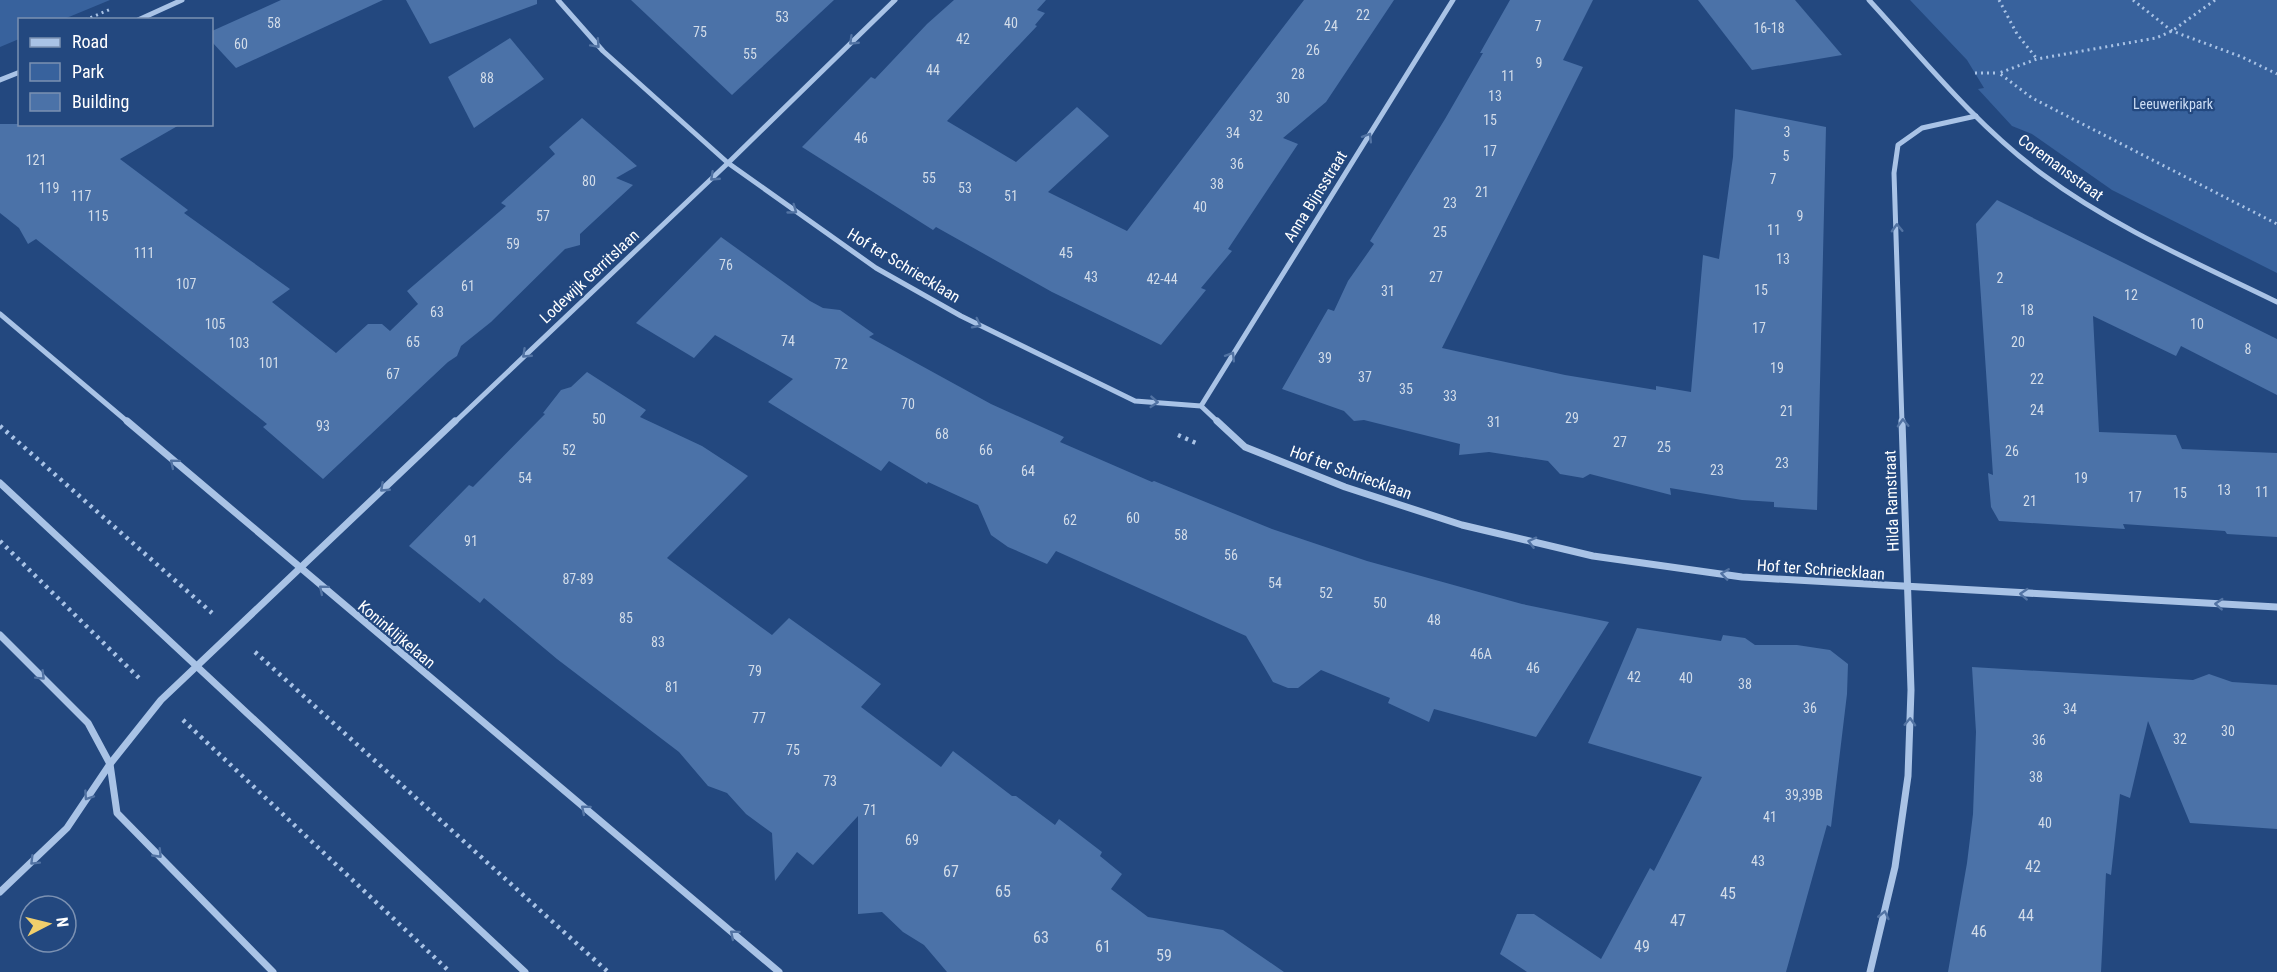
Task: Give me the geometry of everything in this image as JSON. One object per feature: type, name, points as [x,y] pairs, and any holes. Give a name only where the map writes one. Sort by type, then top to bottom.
[{"type":"street","points":[[142,18],[182,0]]},
{"type":"street","name":"Hof ter Schriecklaan","points":[[558,0],[603,51],[728,163],[876,268],[971,321],[1135,401],[1201,406],[1245,447],[1344,487],[1462,525],[1604,558],[1742,577],[2277,607]]},
{"type":"street","name":"Lodewijk Gerritslaan","points":[[0,892],[67,828],[110,764],[161,700],[728,163],[895,0]]},
{"type":"street","name":"Anna Bijnsstraat","points":[[1201,406],[1453,0]]},
{"type":"street","name":"Coremansstraat","points":[[1869,0],[1976,116],[2040,173],[2105,216],[2277,302]]},
{"type":"street","points":[[0,80],[18,73]]},
{"type":"street","name":"Hilda Ramstraat","points":[[1870,972],[1895,867],[1908,776],[1911,690],[1894,173],[1898,145],[1922,128],[1976,116]]},
{"type":"street","name":"Koninklijkelaan","points":[[0,314],[299,569],[779,972]]},
{"type":"street","points":[[0,483],[525,972]]},
{"type":"street","points":[[0,635],[88,723],[110,764],[117,813],[273,972]]},
{"type":"path","points":[[1999,0],[2017,34],[2037,59]]},
{"type":"path","points":[[2133,0],[2172,30],[2242,57],[2277,74]]},
{"type":"path","points":[[1979,73],[1999,73],[2037,59],[2156,38],[2172,30],[2215,0]]},
{"type":"path","points":[[90,18],[112,8]]},
{"type":"path","points":[[1999,73],[2032,98],[2277,224]]},
{"type":"path","points":[[0,426],[233,631],[608,972]]},
{"type":"path","points":[[0,541],[161,700],[450,972]]},
{"type":"green space","points":[[0,0],[110,0],[66,18],[18,18],[18,39],[0,47]]},
{"type":"green space","name":"Leeuwerikpark","points":[[1910,0],[2277,0],[2277,273],[2112,190],[2032,134],[2012,126],[1978,89],[1984,88],[1967,60]]},
{"type":"building","points":[[281,0],[383,0],[236,68],[213,43],[213,31]]},
{"type":"building","points":[[406,0],[537,0],[537,4],[430,44]]},
{"type":"building","points":[[631,0],[834,0],[732,95]]},
{"type":"building","points":[[954,0],[1046,0],[1037,10],[1045,13],[1035,25],[1037,26],[947,121],[1016,162],[1077,107],[1109,136],[1048,192],[1127,231],[1304,0],[1394,0],[1326,102],[1283,138],[1298,144],[1228,249],[1232,251],[1201,288],[1206,290],[1161,345],[1052,292],[936,227],[933,230],[802,147],[871,77],[875,79],[927,24]]},
{"type":"building","points":[[1510,0],[1593,0],[1563,60],[1583,67],[1442,348],[1565,375],[1656,390],[1656,386],[1691,392],[1703,255],[1719,259],[1733,157],[1735,109],[1826,127],[1817,510],[1774,507],[1774,502],[1742,500],[1670,488],[1671,495],[1590,474],[1583,478],[1560,474],[1548,461],[1489,452],[1459,455],[1460,444],[1364,420],[1354,421],[1344,411],[1282,389],[1328,309],[1334,311],[1348,281],[1374,244],[1370,241],[1445,119]]},
{"type":"building","points":[[1698,0],[1795,0],[1842,55],[1752,70]]},
{"type":"building","points":[[510,38],[544,79],[474,128],[448,77]]},
{"type":"building","points":[[582,118],[637,166],[616,178],[633,185],[580,234],[580,245],[565,249],[491,322],[461,346],[457,356],[323,479],[263,427],[267,424],[36,239],[28,244],[19,228],[0,213],[0,124],[178,126],[120,159],[188,210],[184,213],[290,289],[272,302],[336,353],[368,324],[382,324],[390,331],[418,304],[407,291],[506,206],[501,203],[555,154],[549,147]]},
{"type":"building","points":[[1997,200],[2277,339],[2277,395],[2181,346],[2176,356],[2093,316],[2099,432],[2176,435],[2182,449],[2277,453],[2277,537],[2123,524],[2125,529],[1999,521],[1991,507],[1988,473],[1993,475],[1976,224]]},
{"type":"building","points":[[721,237],[810,301],[823,308],[840,310],[874,334],[869,337],[991,404],[1064,437],[1060,442],[1152,482],[1272,529],[1367,561],[1522,604],[1609,622],[1536,737],[1434,709],[1429,722],[1388,703],[1390,698],[1321,670],[1298,688],[1288,688],[1273,682],[1246,636],[1056,551],[1047,564],[1008,547],[991,535],[978,505],[928,482],[927,484],[889,461],[881,471],[768,402],[793,379],[715,335],[694,358],[636,323]]},
{"type":"building","points":[[587,372],[646,410],[640,417],[702,446],[748,476],[667,558],[772,635],[789,618],[881,684],[861,707],[941,767],[953,751],[1055,825],[1059,819],[1102,852],[1100,856],[1122,874],[1111,889],[1148,917],[1223,930],[1284,972],[947,972],[924,945],[903,932],[882,912],[858,914],[858,816],[813,865],[797,852],[775,881],[772,833],[746,814],[727,793],[708,786],[679,752],[557,659],[484,598],[480,603],[409,546],[469,485],[473,487],[545,414],[543,413],[561,390],[571,387]]},
{"type":"building","points":[[1637,628],[1721,641],[1723,635],[1745,638],[1755,645],[1797,645],[1830,650],[1848,664],[1847,694],[1831,827],[1827,825],[1786,972],[1527,972],[1500,954],[1517,914],[1534,914],[1601,959],[1650,868],[1654,871],[1702,777],[1588,743]]},
{"type":"building","points":[[1972,667],[2193,680],[2209,674],[2232,682],[2277,685],[2277,829],[2190,823],[2148,721],[2130,798],[2120,794],[2111,875],[2106,873],[2101,972],[1948,972],[1973,814],[1976,732]]}]
